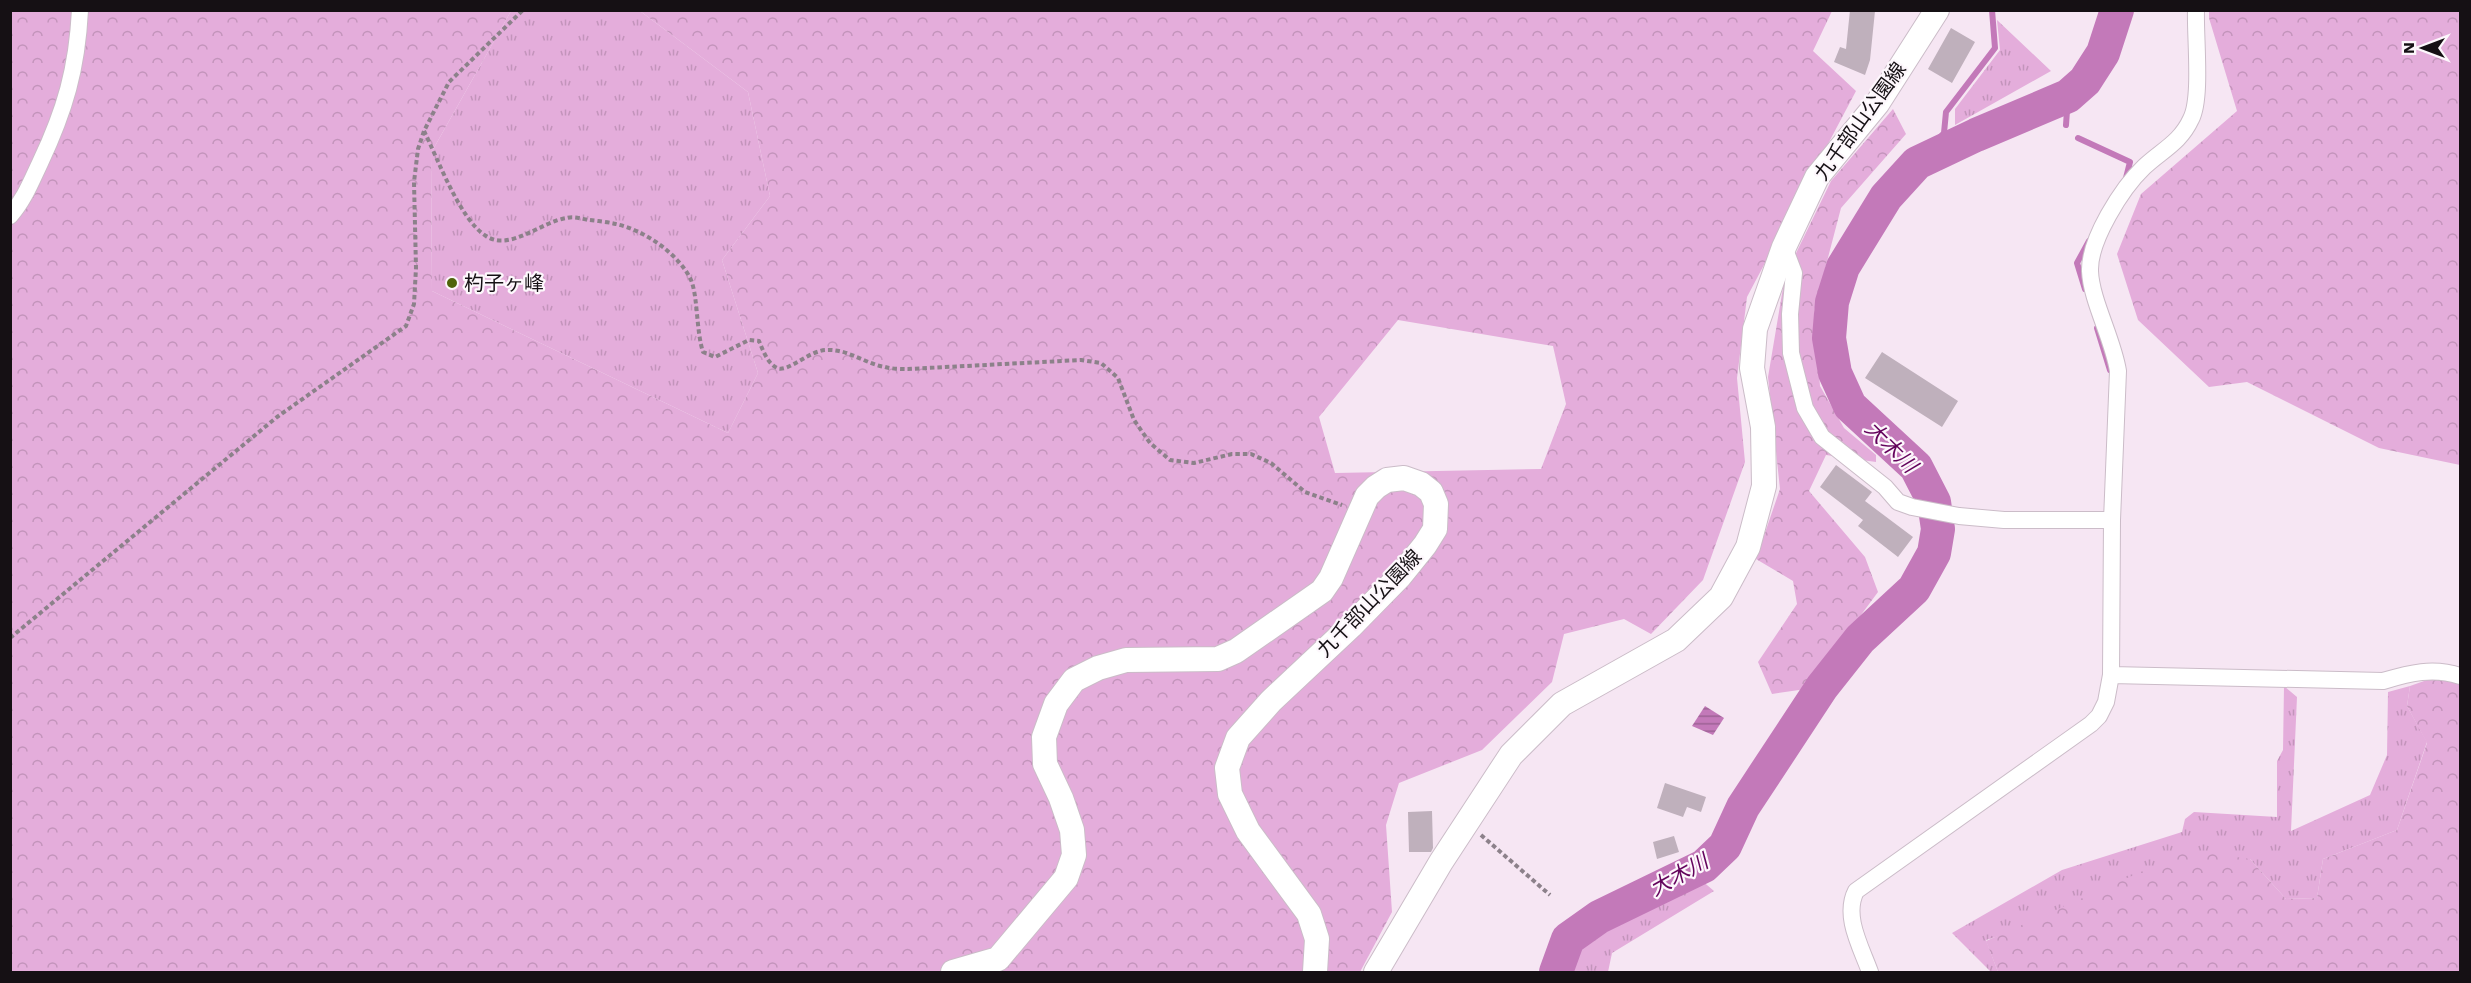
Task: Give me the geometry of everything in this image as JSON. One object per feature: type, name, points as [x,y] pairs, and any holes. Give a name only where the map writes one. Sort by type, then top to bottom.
[{"type":"main road","name":"九千部山公園線","points":[[1376,972],[1441,862],[1511,755],[1562,704],[1676,640],[1721,597],[1748,547],[1764,486],[1763,427],[1752,368],[1755,329],[1784,247],[1817,177],[1877,104],[1937,10]]},
{"type":"main road","name":"九千部山公園線","points":[[953,972],[998,959],[1066,878],[1074,855],[1072,830],[1061,798],[1045,764],[1044,737],[1056,704],[1074,680],[1098,668],[1126,660],[1218,659],[1236,651],[1322,591],[1331,578],[1367,496],[1387,480],[1404,478],[1421,484],[1431,492],[1436,504],[1435,529],[1400,576],[1351,626],[1271,701],[1238,738],[1227,768],[1230,794],[1248,831],[1309,914],[1317,939],[1315,972]]},
{"type":"street","points":[[10,216],[23,201],[57,127],[73,76],[80,10]]},
{"type":"street","points":[[1870,972],[1851,916],[1851,902],[1857,891],[2091,724],[2099,716],[2106,702],[2111,675],[2112,520],[2118,371],[2114,349],[2092,287],[2090,270],[2093,252],[2103,226],[2129,183],[2144,167],[2180,139],[2193,117],[2196,92],[2196,10]]},
{"type":"street","points":[[1784,247],[1794,273],[1790,314],[1791,353],[1805,408],[1822,437],[1885,487],[1898,502],[1959,516],[2004,520],[2112,520]]},
{"type":"street","points":[[2111,675],[2383,681],[2418,671],[2445,671],[2460,676]]},
{"type":"path","points":[[10,638],[277,417],[406,326],[414,304],[416,268],[414,182],[418,149],[424,131],[449,82],[523,10]]},
{"type":"path","points":[[424,131],[464,212],[474,227],[488,238],[511,240],[551,222],[569,217],[618,224],[644,236],[665,250],[681,265],[691,282],[698,334],[703,352],[715,357],[748,340],[759,341],[770,362],[778,369],[788,369],[810,353],[828,349],[884,367],[908,369],[1081,360],[1101,363],[1118,378],[1134,420],[1150,443],[1170,460],[1194,463],[1232,454],[1251,454],[1271,463],[1305,492],[1360,511]]},
{"type":"path","points":[[1473,844],[1480,835],[1550,895]]},
{"type":"green space","points":[[10,11],[511,11],[431,153],[432,291],[728,433],[758,373],[722,260],[770,196],[748,92],[640,11],[1832,11],[1813,51],[1856,91],[1747,297],[1737,378],[1745,462],[1703,580],[1651,634],[1624,619],[1564,634],[1552,682],[1482,750],[1399,783],[1386,825],[1392,912],[1360,972],[11,972]],"holes":[[[1398,320],[1553,346],[1566,404],[1541,469],[1335,473],[1319,417]]]},
{"type":"green space","points":[[511,11],[640,11],[748,92],[770,196],[722,260],[758,373],[728,433],[432,291],[431,153]]},
{"type":"green space","points":[[2209,11],[2460,11],[2460,465],[2379,448],[2247,382],[2209,387],[2138,320],[2117,254],[2141,194],[2237,111],[2209,18]]},
{"type":"green space","points":[[1997,20],[2051,71],[1955,125],[1955,109],[2000,50]]},
{"type":"green space","points":[[1893,109],[1906,134],[1841,208],[1814,311],[1820,386],[1844,428],[1876,455],[1876,462],[1826,455],[1809,491],[1865,557],[1878,592],[1806,689],[1772,694],[1758,662],[1797,604],[1793,581],[1756,559],[1780,489],[1768,377],[1785,276],[1831,181]]},
{"type":"green space","points":[[2441,675],[2460,681],[2460,972],[1998,972],[1986,941],[2190,850],[2250,859],[2286,899],[2317,898],[2323,859],[2397,830],[2427,743],[2407,706],[2410,686]]},
{"type":"green space","points":[[2284,686],[2297,697],[2291,831],[2370,795],[2387,755],[2388,692],[2410,686],[2407,706],[2427,742],[2397,830],[2323,859],[2317,898],[2286,899],[2250,859],[1986,940],[1998,972],[1991,972],[1952,933],[2062,870],[2182,832],[2185,819],[2194,812],[2277,817],[2277,761],[2283,750]]},
{"type":"green space","points":[[1693,873],[1714,891],[1612,953],[1608,972],[1569,972],[1579,942]]},
{"type":"shaded area","points":[[1705,706],[1724,718],[1713,735],[1692,726]]},
{"type":"building","points":[[1850,10],[1875,11],[1870,60],[1865,75],[1834,62],[1840,47],[1846,49]]},
{"type":"building","points":[[1951,28],[1975,42],[1952,83],[1928,69]]},
{"type":"building","points":[[1882,352],[1958,401],[1942,427],[1865,378]]},
{"type":"building","points":[[1836,465],[1872,492],[1865,501],[1913,537],[1898,557],[1858,526],[1863,520],[1820,487]]},
{"type":"building","points":[[1665,783],[1706,797],[1701,812],[1687,807],[1683,817],[1657,808]]},
{"type":"building","points":[[1432,811],[1433,848],[1431,852],[1409,852],[1408,812]]},
{"type":"building","points":[[1674,836],[1679,852],[1657,859],[1653,842]]},
{"type":"waterway","points":[[1917,163],[1944,133],[1946,112],[1995,48],[1992,10]]},
{"type":"waterway","name":"大木川","points":[[1556,972],[1568,939],[1599,917],[1704,866],[1725,846],[1743,807],[1822,687],[1860,639],[1914,589],[1934,553],[1938,529],[1934,502],[1916,467],[1850,406],[1835,373],[1829,338],[1832,302],[1843,267],[1886,197],[1917,163],[2068,96],[2085,81],[2103,53],[2117,10]]},
{"type":"waterway","points":[[2066,125],[2068,96]]},
{"type":"waterway","points":[[2078,138],[2130,162],[2126,178]]},
{"type":"waterway","points":[[2085,289],[2077,263],[2089,241]]},
{"type":"waterway","points":[[2097,328],[2110,370]]},
{"type":"place","name":"杓子ヶ峰","points":[[452,283]]}]
